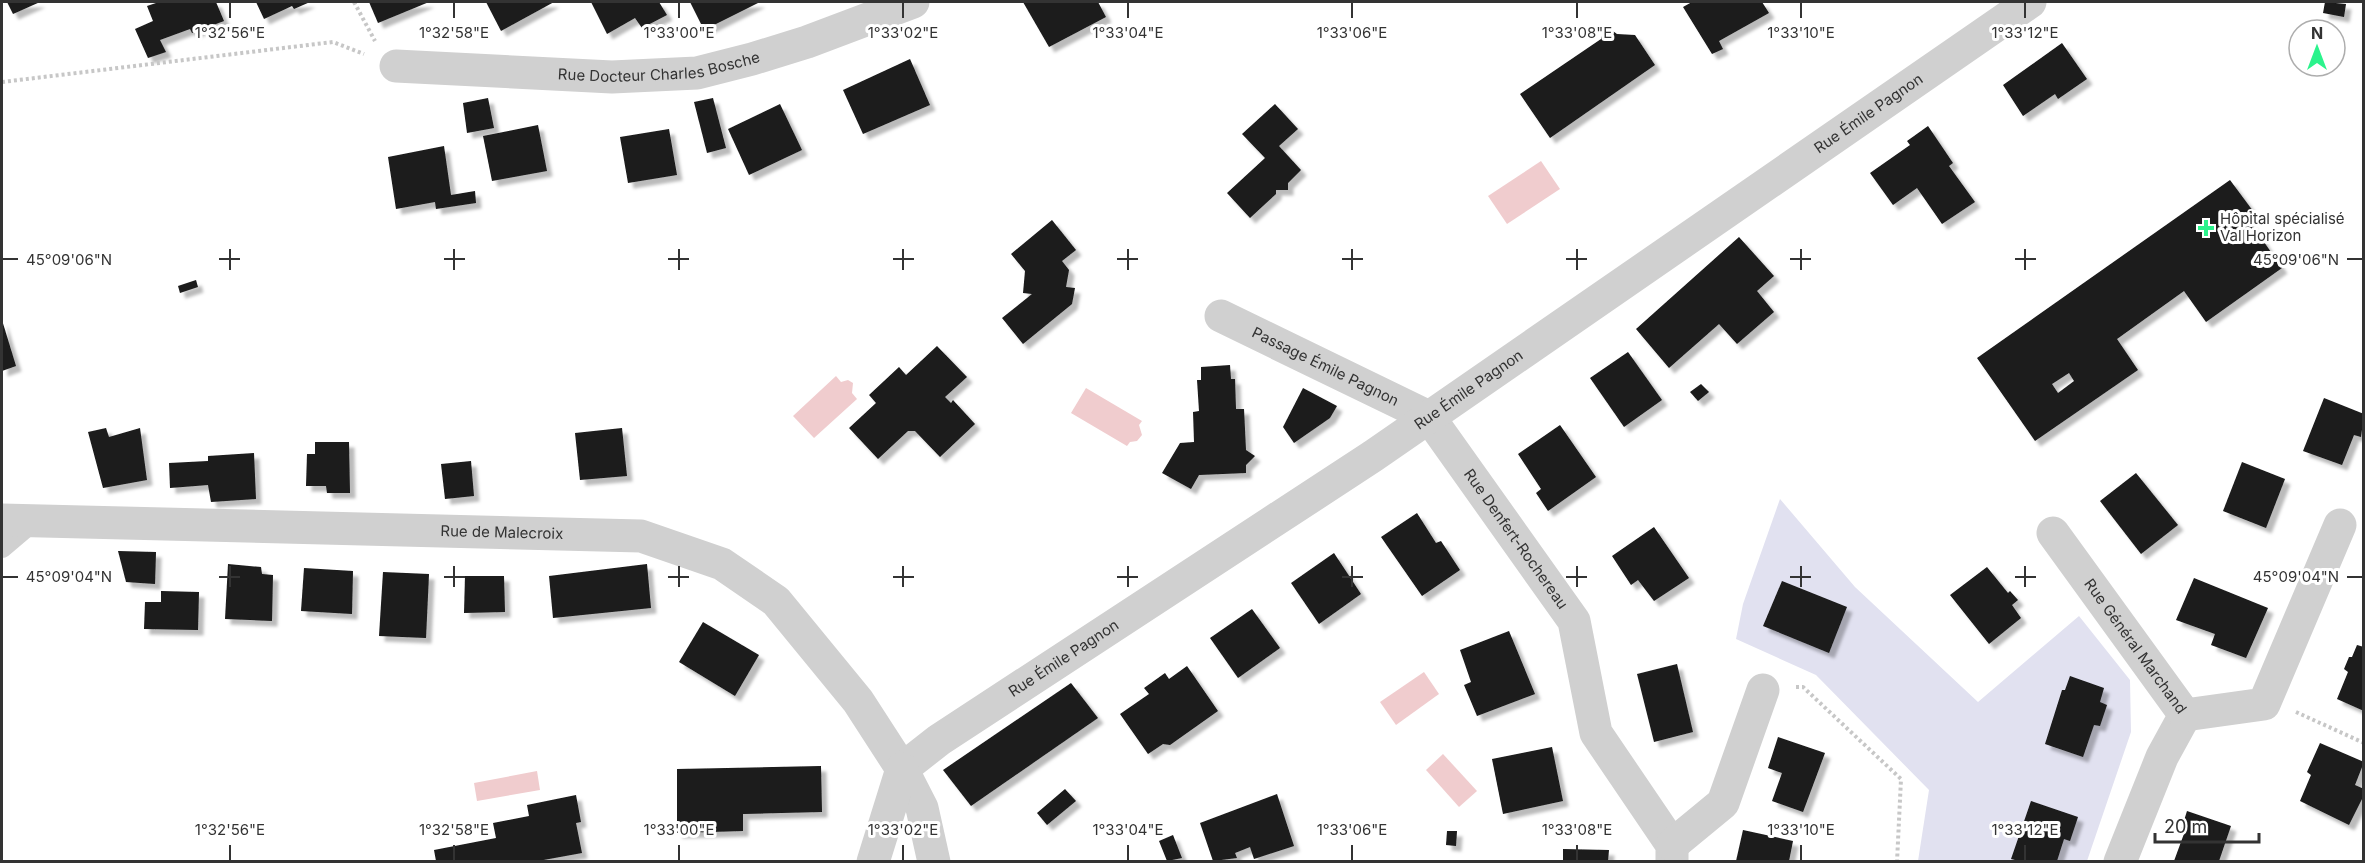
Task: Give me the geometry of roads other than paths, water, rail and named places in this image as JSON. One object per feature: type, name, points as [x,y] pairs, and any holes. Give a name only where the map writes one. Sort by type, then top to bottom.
[{"type":"street","name":"Rue Docteur Charles Bosche","points":[[385,62],[612,77],[697,73],[796,45],[913,2]]},
{"type":"street","name":"Rue Émile Pagnon","points":[[903,769],[939,740],[1429,417],[2030,2]]},
{"type":"street","name":"Passage Émile Pagnon","points":[[1221,316],[1429,417]]},
{"type":"street","name":"Rue Denfert-Rochereau","points":[[1429,417],[1574,621],[1596,733],[1672,853]]},
{"type":"street","name":"Rue de Malecroix","points":[[2,520],[641,536],[722,564],[776,601],[858,701],[903,769],[922,808],[934,861]]},
{"type":"street","points":[[2185,715],[2264,704],[2340,525]]},
{"type":"street","name":"Rue Général Marchand","points":[[2053,533],[2185,715],[2162,757],[2120,861]]},
{"type":"street","points":[[1672,853],[1724,803],[1763,690]]},
{"type":"street","points":[[873,861],[903,769]]},
{"type":"lane","points":[[2,548],[35,520]]},
{"type":"place","name":"Hôpital spécialisé Val Horizon","points":[[2206,228]]}]
